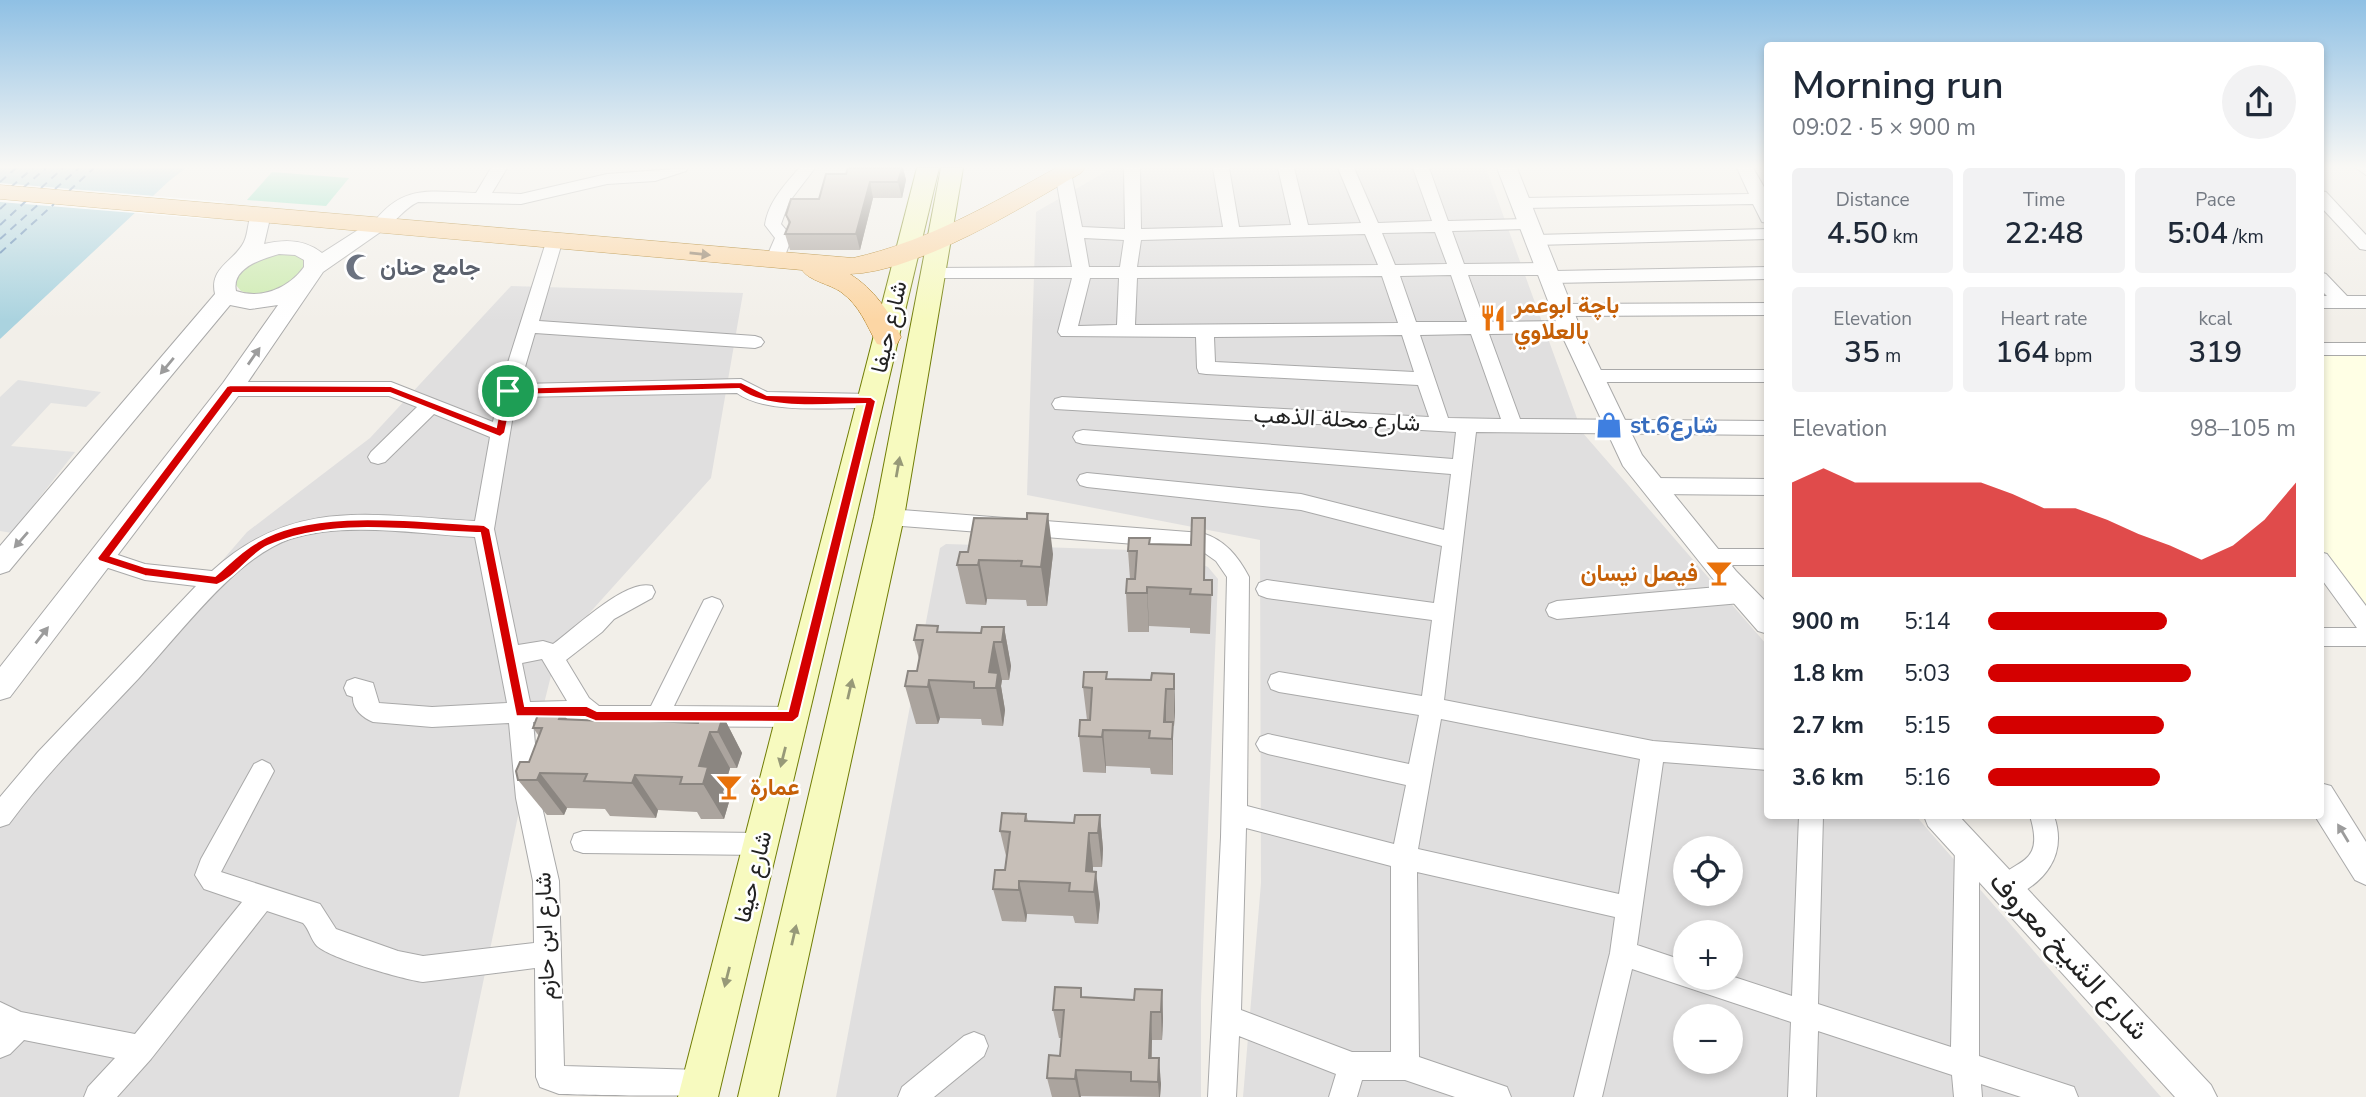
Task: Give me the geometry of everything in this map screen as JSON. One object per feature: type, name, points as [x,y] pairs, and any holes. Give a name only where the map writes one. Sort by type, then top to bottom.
[{"type":"main road","points":[[306,219],[853,266],[924,258],[988,219]]},
{"type":"main road","points":[[917,219],[922,229],[924,258]]},
{"type":"main road","name":"شارع حيفا","points":[[699,1091],[887,337],[924,258],[936,219]]},
{"type":"main road","name":"شارع حيفا","points":[[758,1097],[889,517],[924,258]]},
{"type":"main road","points":[[783,262],[833,276],[865,298],[880,316],[887,337]]},
{"type":"street","points":[[245,259],[256,240],[260,219]]},
{"type":"street","points":[[0,688],[231,389],[310,275],[314,258],[307,251],[295,247],[261,251],[245,259],[225,277],[222,287],[226,295],[248,302],[278,297],[310,275],[379,226],[386,219]]},
{"type":"street","points":[[774,219],[773,225],[784,237],[783,262]]},
{"type":"street","points":[[1074,219],[1082,274],[1067,332],[1479,329],[1566,318],[1764,309]]},
{"type":"street","points":[[1126,332],[1133,219]]},
{"type":"street","points":[[1230,219],[1232,232]]},
{"type":"street","points":[[1298,219],[1301,231]]},
{"type":"street","points":[[1366,219],[1389,271],[1441,425]]},
{"type":"street","points":[[1439,219],[1513,425]]},
{"type":"street","points":[[1527,219],[1591,376],[1632,460],[1764,619]]},
{"type":"street","points":[[1076,232],[1133,235],[1301,231],[1442,227],[1557,219]]},
{"type":"street","points":[[2342,219],[2366,244]]},
{"type":"street","points":[[1528,222],[1764,234]]},
{"type":"street","name":"شارع ابن حازم","points":[[555,239],[508,391],[484,529],[520,712],[528,798],[546,881],[550,1077],[584,1089],[699,1091]]},
{"type":"street","points":[[924,258],[1082,274],[1459,270],[1549,273],[1764,273]]},
{"type":"street","points":[[2324,282],[2342,302]]},
{"type":"street","points":[[0,564],[226,295]]},
{"type":"street","points":[[2324,302],[2366,302]]},
{"type":"street","points":[[528,326],[755,342]]},
{"type":"street","points":[[1205,331],[1206,368],[1425,379]]},
{"type":"street","points":[[2324,349],[2366,349]]},
{"type":"street","points":[[1591,376],[1764,376]]},
{"type":"street","points":[[508,391],[741,386],[753,395],[767,399],[871,401]]},
{"type":"street","points":[[231,389],[391,389],[500,433]]},
{"type":"street","name":"شارع محلة الذهب","points":[[1062,404],[1441,425],[1764,428]]},
{"type":"street","points":[[378,457],[431,405]]},
{"type":"street","points":[[1405,1066],[1404,858],[1432,706],[1467,425]]},
{"type":"street","points":[[1083,437],[1461,467]]},
{"type":"street","points":[[1087,480],[1301,502],[1451,540]]},
{"type":"street","points":[[1652,485],[1764,487]]},
{"type":"street","points":[[889,517],[1202,541],[1220,549],[1238,577],[1235,814],[1222,1097]]},
{"type":"street","points":[[0,816],[40,766],[217,580],[261,545],[300,529],[349,524],[484,529]]},
{"type":"street","points":[[1710,557],[1764,557]]},
{"type":"street","points":[[103,558],[145,572],[217,580]]},
{"type":"street","points":[[2324,565],[2366,623]]},
{"type":"street","points":[[1267,589],[1444,613]]},
{"type":"street","points":[[554,656],[594,626],[606,613],[644,592]]},
{"type":"street","points":[[1557,610],[1741,594]]},
{"type":"street","points":[[658,716],[712,607]]},
{"type":"street","points":[[2324,637],[2366,637]]},
{"type":"street","points":[[508,656],[543,650],[554,656],[587,711],[595,716],[793,717]]},
{"type":"street","points":[[1279,682],[1432,706],[1653,751],[1764,760]]},
{"type":"street","points":[[355,688],[365,690],[364,702],[373,712],[432,718],[587,711]]},
{"type":"street","points":[[1268,744],[1419,776]]},
{"type":"street","points":[[1588,1097],[1623,953],[1653,751]]},
{"type":"street","points":[[262,771],[210,867],[208,875],[213,881],[311,913],[318,919],[327,938],[385,963],[423,969],[548,954]]},
{"type":"street","points":[[2324,802],[2366,870]]},
{"type":"street","points":[[1235,814],[1404,858],[1629,908]]},
{"type":"street","points":[[1802,1097],[1811,819]]},
{"type":"street","name":"شارع الشيخ معروف","points":[[1942,819],[2199,1097]]},
{"type":"street","points":[[2006,888],[2028,875],[2045,854],[2049,832],[2043,819]]},
{"type":"street","points":[[583,842],[761,844]]},
{"type":"street","points":[[1967,846],[1965,1066],[1968,1097]]},
{"type":"street","points":[[98,1097],[141,1049],[262,897]]},
{"type":"street","points":[[1623,953],[1673,970]]},
{"type":"street","points":[[1731,990],[2064,1097]]},
{"type":"street","points":[[1227,1018],[1352,1066],[1405,1066],[1497,1097]]},
{"type":"street","points":[[6,1028],[141,1049]]},
{"type":"street","points":[[912,1097],[974,1046]]},
{"type":"street","points":[[1343,1097],[1352,1066]]},
{"type":"shaded area","points":[[1036,219],[1505,219],[1582,432],[1764,642],[1764,819],[1919,819],[2161,1097],[1243,1097],[1261,883],[1260,540],[1027,495]]},
{"type":"shaded area","points":[[511,286],[743,293],[711,478],[558,648],[530,759],[459,1097],[0,1097],[0,817],[247,532],[370,438]]},
{"type":"shaded area","points":[[2324,352],[2366,353],[2366,612],[2324,555]]},
{"type":"shaded area","points":[[18,380],[101,392],[86,407],[51,403],[11,446],[75,452],[12,533],[0,531],[0,397]]},
{"type":"shaded area","points":[[946,544],[1132,550],[1186,558],[1208,567],[1218,579],[1201,1000],[1201,1097],[836,1097],[940,548]]},
{"type":"green space","points":[[280,253],[292,253],[307,262],[307,269],[293,281],[269,293],[241,291],[236,285],[241,271],[258,260]]},
{"type":"water","points":[[0,219],[128,219],[0,339]]},
{"type":"building","points":[[788,219],[860,219],[856,234],[785,234],[790,222]]},
{"type":"building","points":[[1027,513],[1048,514],[1041,567],[1021,566],[1022,561],[979,560],[978,565],[957,565],[960,552],[968,552],[974,518],[1027,519]]},
{"type":"building","points":[[1192,518],[1205,518],[1204,580],[1212,580],[1212,595],[1190,594],[1191,589],[1147,587],[1147,593],[1126,593],[1127,579],[1135,579],[1137,551],[1128,551],[1129,538],[1150,538],[1149,544],[1191,545]]},
{"type":"building","points":[[917,625],[938,626],[937,632],[981,633],[982,627],[1004,627],[1002,642],[994,642],[989,672],[998,673],[996,688],[974,688],[974,682],[929,680],[928,687],[905,686],[908,671],[917,671],[923,640],[914,640]]},
{"type":"building","points":[[1084,672],[1107,672],[1106,679],[1151,680],[1152,673],[1174,674],[1174,689],[1166,689],[1164,722],[1173,722],[1172,739],[1149,738],[1150,731],[1103,730],[1102,737],[1079,736],[1080,720],[1090,720],[1092,688],[1083,687]]},
{"type":"building","points":[[539,712],[562,712],[559,719],[605,721],[608,713],[654,714],[651,721],[698,723],[700,715],[723,716],[718,732],[710,732],[699,766],[708,767],[703,784],[680,784],[682,777],[635,775],[632,783],[584,781],[587,774],[540,773],[537,780],[518,780],[516,771],[520,762],[529,762],[542,728],[533,728]]},
{"type":"building","points":[[1002,813],[1026,814],[1025,821],[1074,823],[1075,815],[1100,815],[1098,833],[1089,833],[1086,871],[1096,872],[1094,892],[1069,891],[1070,883],[1019,881],[1019,890],[993,889],[995,870],[1005,870],[1010,832],[1000,831]]},
{"type":"building","points":[[1055,987],[1081,988],[1081,997],[1134,1000],[1135,989],[1162,990],[1161,1012],[1151,1012],[1149,1058],[1159,1058],[1158,1082],[1131,1081],[1131,1072],[1076,1070],[1075,1079],[1047,1078],[1049,1055],[1060,1056],[1064,1010],[1053,1010]]},
{"type":"ferry route","points":[[0,225],[6,219]]},
{"type":"ferry route","points":[[0,239],[22,219]]},
{"type":"ferry route","points":[[0,253],[37,219]]},
{"type":"place","name":"جامع حنان","points":[[359,267]]},
{"type":"place","name":"باچة ابوعمر بالعلاوي","points":[[1493,318]]},
{"type":"place","name":"st.شارع6","points":[[1609,425]]},
{"type":"place","name":"فيصل نيسان","points":[[1719,573]]},
{"type":"place","name":"عمارة","points":[[729,787]]},
{"type":"route","points":[[741,386],[753,395],[767,399],[871,401],[793,717],[595,716],[587,711],[520,712],[484,529],[349,524],[300,529],[282,534],[261,545],[217,580],[145,572],[103,558],[231,389],[391,389],[500,433],[508,391],[741,386]]}]
